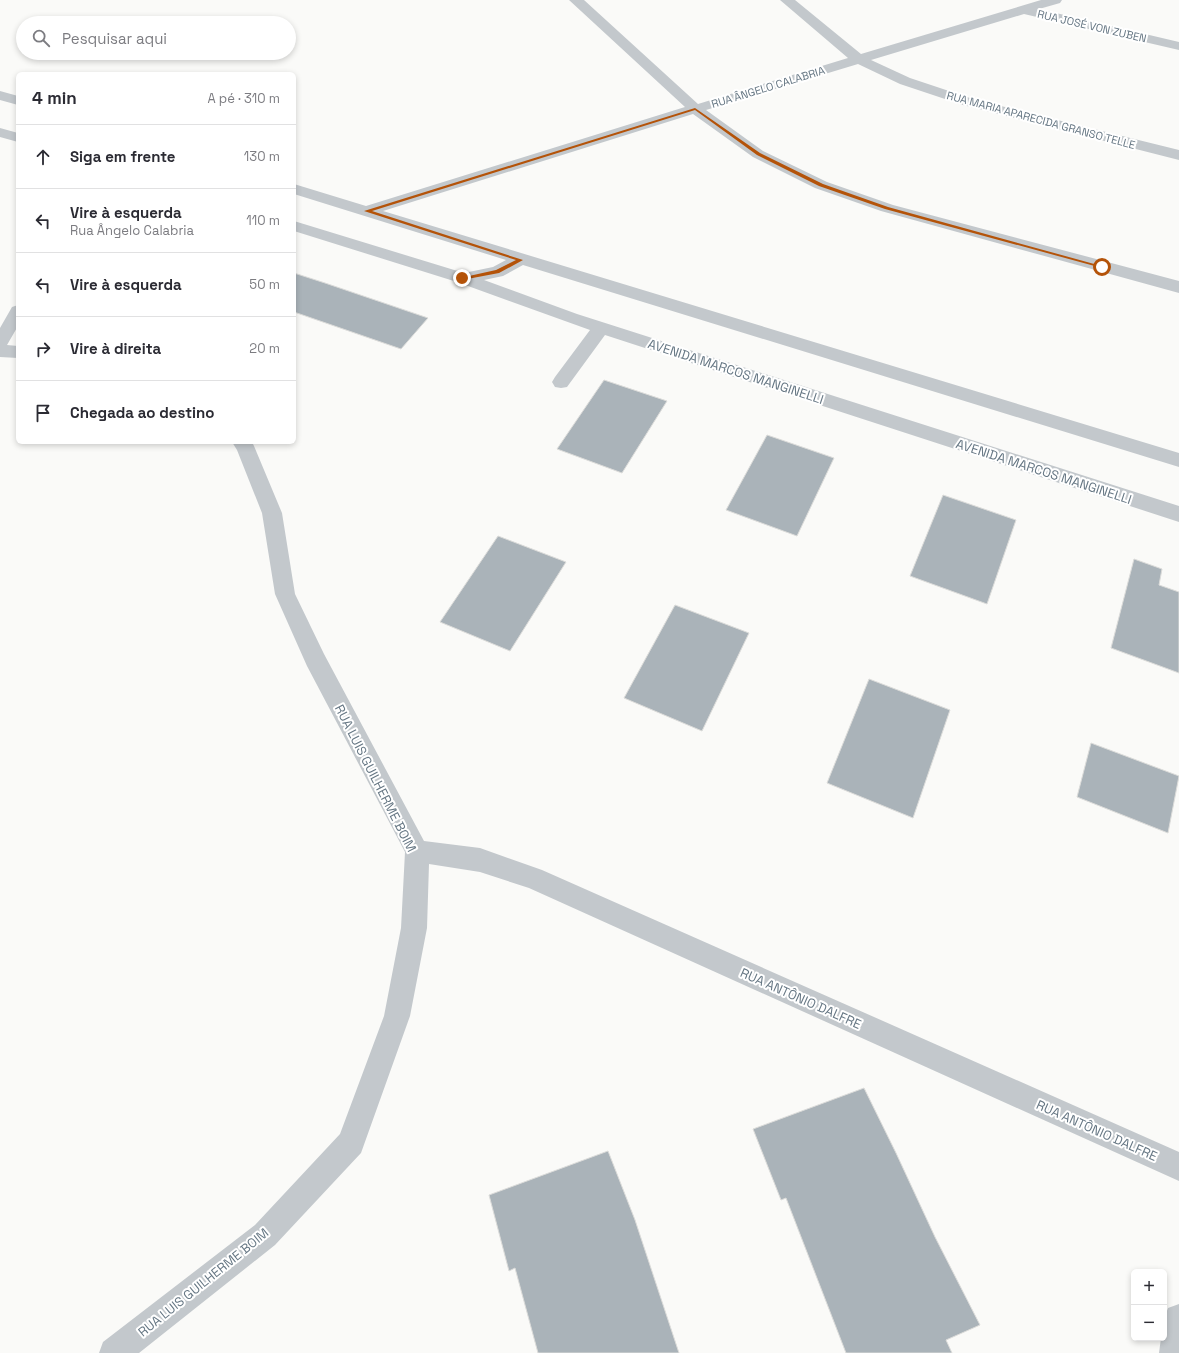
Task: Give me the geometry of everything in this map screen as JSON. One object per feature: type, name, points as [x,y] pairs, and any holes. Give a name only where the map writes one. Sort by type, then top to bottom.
[{"type":"street","points":[[576,0],[695,109],[758,154],[828,187],[887,208],[1179,287]]},
{"type":"street","name":"RUA MARIA APARECIDA GRANSO TELLE","points":[[787,0],[858,59],[905,81],[968,102],[1179,155]]},
{"type":"street","name":"RUA JOSÉ VON ZUBEN","points":[[1008,0],[1024,10],[1179,46]]},
{"type":"street","name":"RUA ÂNGELO CALABRIA","points":[[367,211],[858,59],[1055,0]]},
{"type":"street","points":[[0,96],[16,100]]},
{"type":"street","points":[[0,132],[16,137]]},
{"type":"street","points":[[296,190],[521,260],[1179,460]]},
{"type":"street","name":"AVENIDA MARCOS MANGINELLI","points":[[296,227],[462,278],[601,328],[1179,514]]},
{"type":"street","points":[[462,278],[497,272],[521,260]]},
{"type":"street","points":[[0,343],[16,315]]},
{"type":"street","points":[[561,382],[601,328]]},
{"type":"street","points":[[0,350],[16,352]]},
{"type":"street","name":"RUA LUIS GUILHERME BOIM","points":[[114,1353],[265,1235],[351,1143],[397,1016],[414,928],[417,852],[314,659],[285,594],[272,513],[244,444]]},
{"type":"street","name":"RUA ANTÔNIO DALFRE","points":[[417,852],[480,860],[533,878],[1179,1167]]},
{"type":"street","points":[[1174,1353],[1179,1319]]},
{"type":"building","points":[[296,274],[428,318],[401,349],[296,313]]},
{"type":"building","points":[[604,380],[667,401],[622,473],[557,449]]},
{"type":"building","points":[[767,435],[834,458],[797,536],[726,510]]},
{"type":"building","points":[[943,495],[1016,520],[987,604],[910,576]]},
{"type":"building","points":[[498,536],[566,562],[510,651],[440,622]]},
{"type":"building","points":[[1134,559],[1162,569],[1159,585],[1179,592],[1179,673],[1111,648]]},
{"type":"building","points":[[675,605],[749,633],[702,731],[624,698]]},
{"type":"building","points":[[869,679],[950,710],[913,818],[827,783]]},
{"type":"building","points":[[1091,743],[1179,776],[1168,833],[1077,797]]},
{"type":"building","points":[[864,1088],[935,1237],[980,1325],[946,1340],[952,1353],[846,1353],[786,1198],[781,1200],[753,1129]]},
{"type":"building","points":[[608,1151],[635,1220],[679,1353],[538,1353],[515,1268],[509,1271],[489,1195]]},
{"type":"route","points":[[462,278],[497,272],[521,260],[367,211],[695,109],[758,154],[821,185],[887,208],[1102,267]]}]
